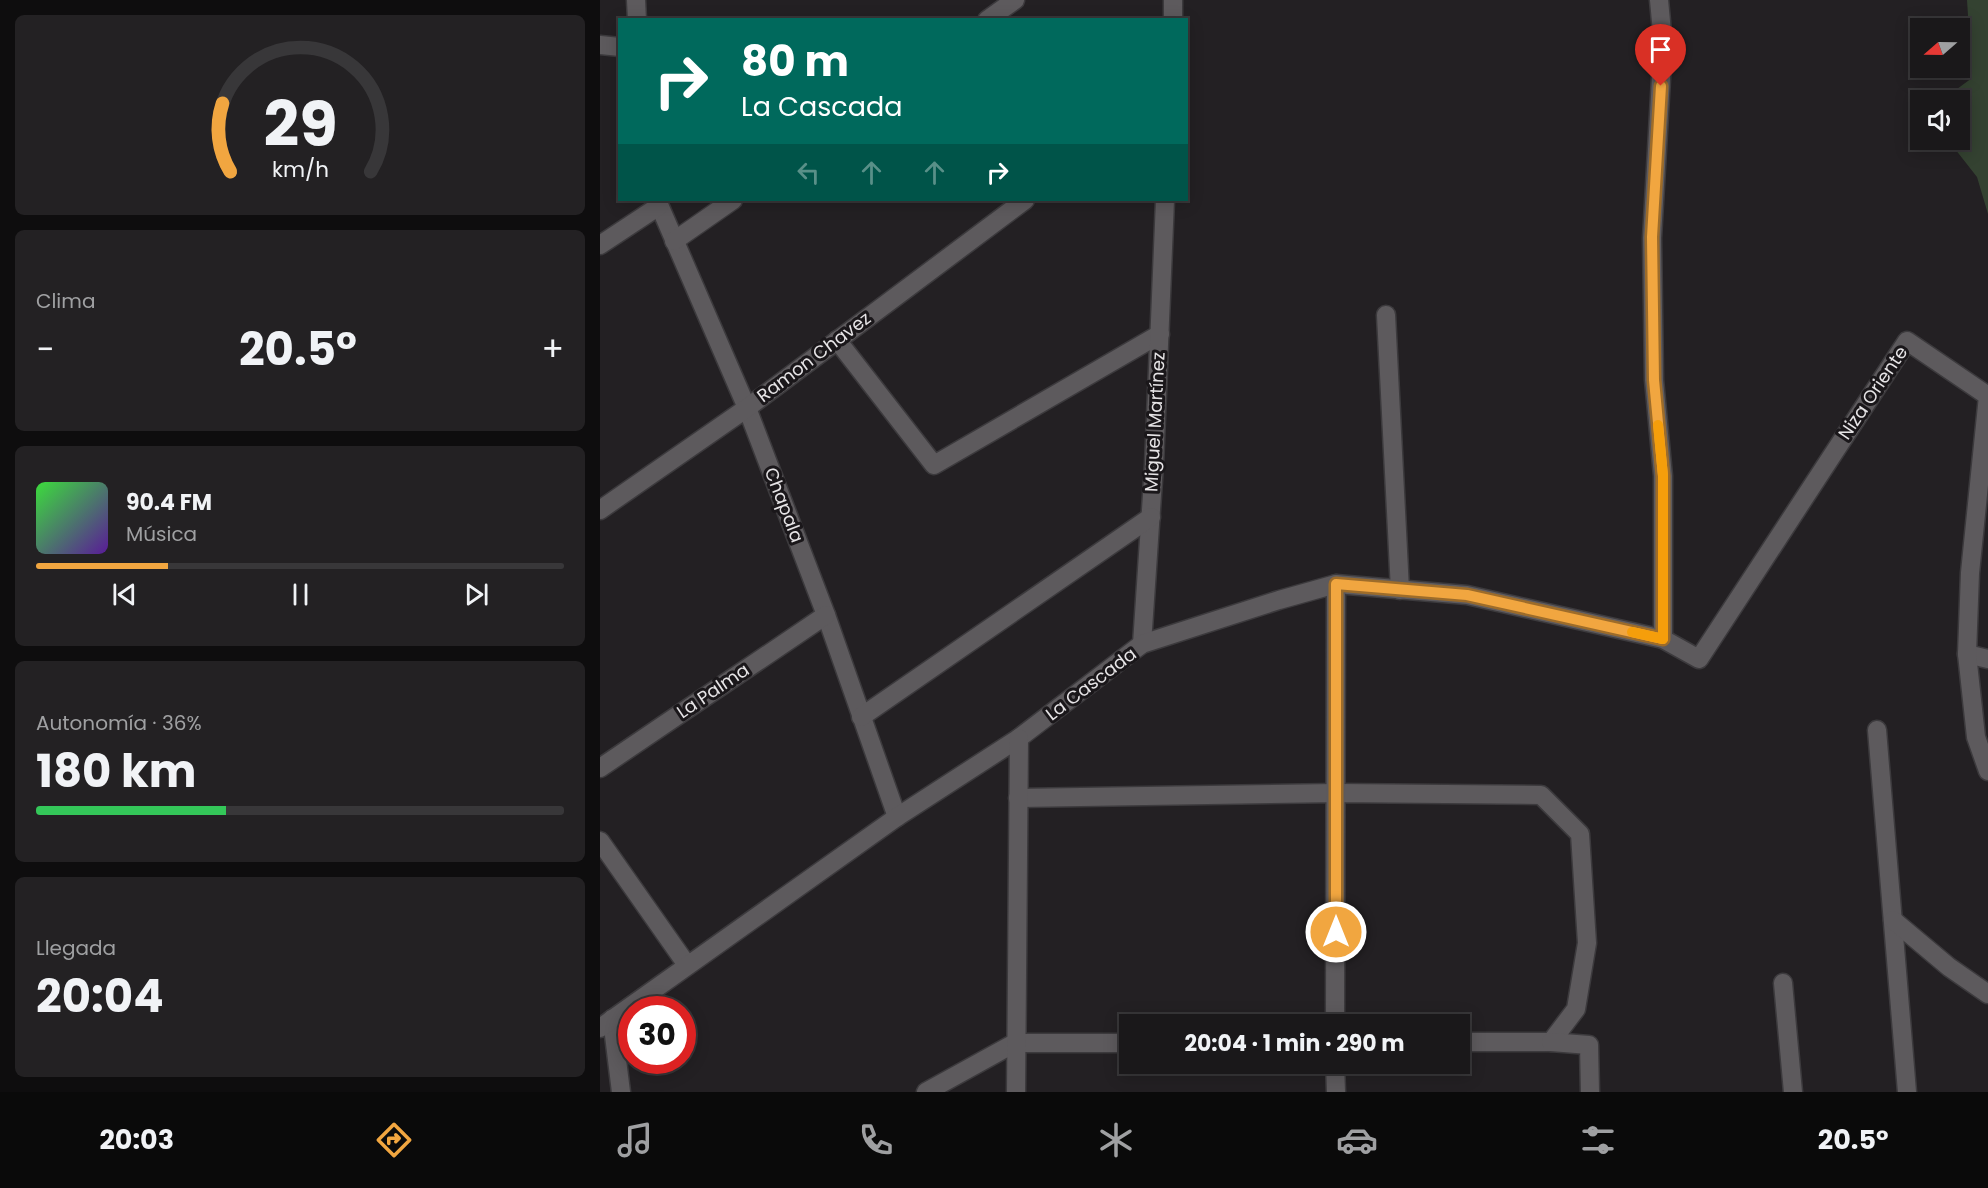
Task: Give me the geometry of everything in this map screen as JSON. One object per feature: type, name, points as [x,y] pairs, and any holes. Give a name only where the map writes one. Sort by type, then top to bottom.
[{"type":"street","points":[[636,0],[637,18]]},
{"type":"street","points":[[990,18],[1015,0]]},
{"type":"street","points":[[1173,0],[1173,18]]},
{"type":"street","points":[[1659,0],[1663,43],[1652,237],[1654,380],[1663,476],[1663,639]]},
{"type":"street","points":[[600,45],[618,47]]},
{"type":"street","points":[[674,241],[732,201]]},
{"type":"street","name":"Ramon Chavez","points":[[600,510],[747,408],[1024,201]]},
{"type":"street","name":"Miguel Martínez","points":[[1142,644],[1166,201]]},
{"type":"street","points":[[600,245],[658,202]]},
{"type":"street","name":"Chapala","points":[[658,202],[747,408],[826,615],[897,817]]},
{"type":"street","points":[[1386,315],[1400,590]]},
{"type":"street","points":[[837,340],[934,465],[1160,334]]},
{"type":"street","name":"Niza Oriente","points":[[1663,639],[1699,659],[1906,341],[1988,396],[1970,573],[1967,654],[1976,737],[1988,771]]},
{"type":"street","points":[[861,717],[1150,517]]},
{"type":"street","points":[[1335,1014],[1336,584]]},
{"type":"street","name":"La Cascada","points":[[606,1024],[897,817],[1019,738],[1142,644],[1336,584],[1467,595],[1663,639]]},
{"type":"street","name":"La Palma","points":[[600,768],[826,615]]},
{"type":"street","points":[[1967,654],[1988,659]]},
{"type":"street","points":[[1877,730],[1907,1092]]},
{"type":"street","points":[[1016,1092],[1019,738]]},
{"type":"street","points":[[1018,798],[1337,793],[1541,795],[1580,834],[1587,943],[1576,1010],[1551,1042]]},
{"type":"street","points":[[600,841],[687,965]]},
{"type":"street","points":[[1893,920],[1948,967],[1988,994]]},
{"type":"street","points":[[1783,983],[1793,1092]]},
{"type":"street","points":[[606,1024],[621,1092]]},
{"type":"street","points":[[1470,1042],[1551,1042],[1589,1045],[1590,1092]]},
{"type":"street","points":[[926,1092],[1016,1043],[1119,1043]]},
{"type":"street","points":[[1335,1074],[1336,1092]]},
{"type":"green space","points":[[1967,0],[1988,0],[1988,214],[1977,177],[1956,150],[1970,150],[1970,90],[1956,90],[1972,78],[1970,18],[1968,18]]},
{"type":"slow traffic","points":[[1632,632],[1663,639],[1663,476],[1658,425]]},
{"type":"route","points":[[1336,932],[1336,584],[1467,595],[1663,639],[1663,476],[1654,380],[1652,237],[1661,86]]}]
